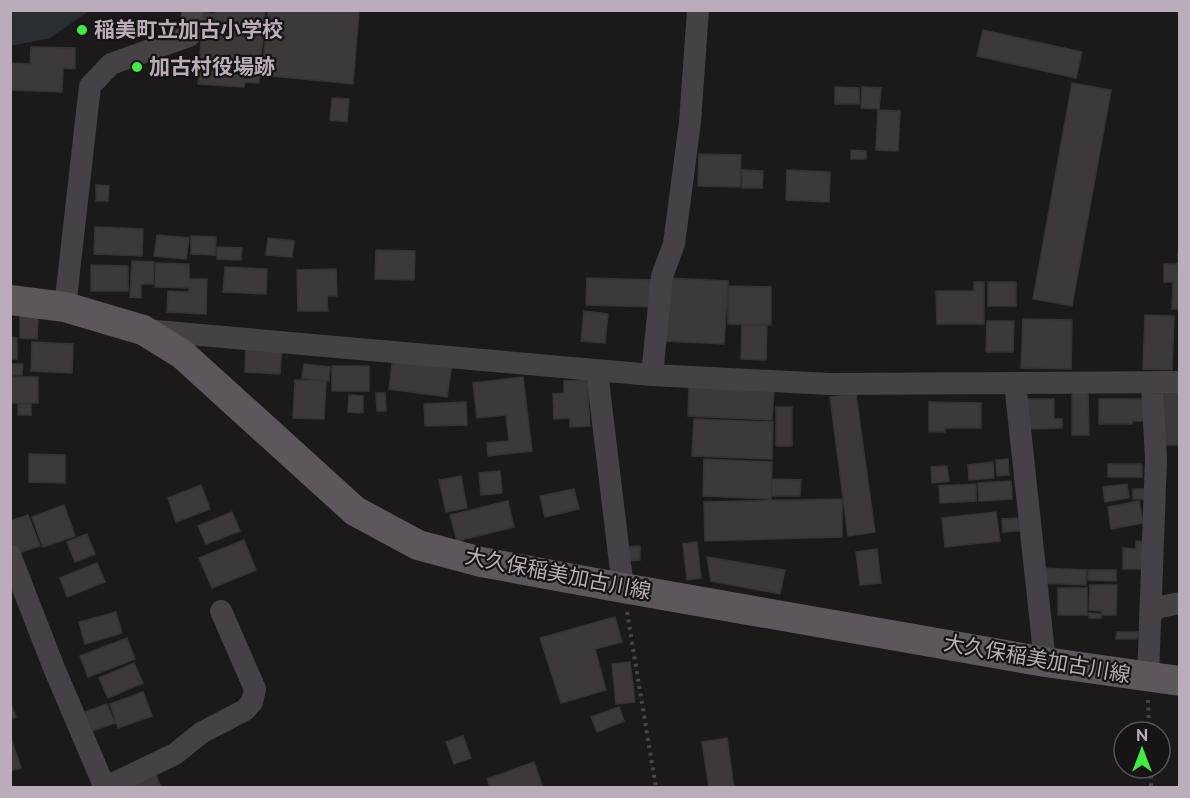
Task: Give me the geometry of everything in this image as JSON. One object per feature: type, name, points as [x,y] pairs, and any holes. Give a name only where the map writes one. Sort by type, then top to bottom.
[{"type":"main road","name":"大久保稲美加古川線","points":[[10,300],[65,307],[143,330],[182,354],[355,511],[418,545],[481,562],[622,588],[1045,662],[1179,681]]},
{"type":"street","points":[[65,307],[90,86],[111,64],[189,36],[193,10]]},
{"type":"street","points":[[652,375],[662,276],[674,244],[690,122],[698,10]]},
{"type":"street","points":[[143,330],[597,372],[830,384],[1179,382]]},
{"type":"street","points":[[597,372],[622,588]]},
{"type":"street","points":[[1016,382],[1045,662]]},
{"type":"street","points":[[1148,677],[1148,624],[1152,612],[1156,459],[1152,382]]},
{"type":"street","points":[[10,555],[54,668],[105,787],[175,754],[201,733],[245,710],[252,702],[255,689],[221,611]]},
{"type":"street","points":[[1152,612],[1179,603]]},
{"type":"path","points":[[622,588],[656,788]]},
{"type":"shaded area","points":[[11,10],[89,11],[50,38],[11,46]]},
{"type":"building","points":[[215,10],[265,10],[259,83],[245,82],[244,87],[198,84],[203,12],[215,14]]},
{"type":"building","points":[[268,10],[359,11],[353,84],[262,75]]},
{"type":"building","points":[[983,30],[1082,52],[1076,78],[977,56]]},
{"type":"building","points":[[31,47],[75,48],[75,69],[63,68],[62,92],[10,90],[10,63],[30,64]]},
{"type":"building","points":[[1072,83],[1111,90],[1072,306],[1033,299]]},
{"type":"building","points":[[835,87],[859,88],[859,104],[835,104]]},
{"type":"building","points":[[862,87],[881,88],[879,109],[861,108]]},
{"type":"building","points":[[332,98],[349,99],[347,122],[330,120]]},
{"type":"building","points":[[878,110],[900,111],[898,151],[876,150]]},
{"type":"building","points":[[851,150],[866,151],[866,159],[851,159]]},
{"type":"building","points":[[699,154],[741,155],[740,187],[698,186]]},
{"type":"building","points":[[742,170],[763,171],[762,188],[742,188]]},
{"type":"building","points":[[787,170],[830,172],[829,202],[786,200]]},
{"type":"building","points":[[96,185],[109,186],[108,201],[96,201]]},
{"type":"building","points":[[95,227],[143,229],[142,256],[94,254]]},
{"type":"building","points":[[157,235],[189,238],[186,259],[154,256]]},
{"type":"building","points":[[191,236],[216,237],[215,255],[191,254]]},
{"type":"building","points":[[268,238],[294,241],[292,257],[266,255]]},
{"type":"building","points":[[217,247],[242,248],[241,260],[217,259]]},
{"type":"building","points":[[376,250],[415,251],[414,280],[375,279]]},
{"type":"building","points":[[1178,253],[1180,309],[1172,309],[1173,282],[1164,282],[1164,264],[1178,264]]},
{"type":"building","points":[[132,261],[154,262],[153,284],[141,284],[141,298],[130,297]]},
{"type":"building","points":[[156,263],[189,264],[189,279],[207,279],[206,314],[167,312],[168,291],[189,292],[189,288],[155,287]]},
{"type":"building","points":[[91,265],[128,266],[128,291],[91,291]]},
{"type":"building","points":[[225,267],[267,269],[266,294],[223,292]]},
{"type":"building","points":[[336,269],[337,296],[327,296],[328,311],[298,311],[297,270]]},
{"type":"building","points":[[587,278],[656,280],[655,307],[586,305]]},
{"type":"building","points":[[668,278],[728,281],[724,344],[665,341]]},
{"type":"building","points":[[974,282],[984,282],[984,324],[937,324],[936,291],[974,291]]},
{"type":"building","points":[[988,282],[1016,282],[1016,306],[988,306]]},
{"type":"building","points":[[728,286],[771,287],[771,325],[728,324]]},
{"type":"building","points":[[584,311],[608,314],[605,343],[581,341]]},
{"type":"building","points":[[1145,315],[1174,316],[1172,370],[1143,369]]},
{"type":"building","points":[[20,317],[38,318],[37,339],[20,338]]},
{"type":"building","points":[[1023,319],[1072,320],[1071,369],[1021,368]]},
{"type":"building","points":[[987,321],[1014,321],[1013,352],[986,352]]},
{"type":"building","points":[[742,325],[767,326],[766,360],[741,359]]},
{"type":"building","points":[[10,337],[17,338],[17,359],[10,359]]},
{"type":"building","points":[[32,342],[73,344],[72,373],[31,371]]},
{"type":"building","points":[[246,344],[282,346],[280,374],[245,372]]},
{"type":"building","points":[[393,356],[452,364],[447,397],[389,389]]},
{"type":"building","points":[[10,364],[23,364],[22,375],[10,375]]},
{"type":"building","points":[[304,364],[330,367],[329,381],[302,378]]},
{"type":"building","points":[[332,366],[369,366],[369,391],[332,391]]},
{"type":"building","points":[[10,377],[38,377],[38,403],[10,403]]},
{"type":"building","points":[[523,377],[532,451],[488,456],[487,443],[509,441],[506,415],[477,418],[473,383]]},
{"type":"building","points":[[295,380],[326,381],[324,419],[293,418]]},
{"type":"building","points":[[587,380],[590,426],[570,427],[570,418],[554,419],[553,394],[564,393],[564,381]]},
{"type":"building","points":[[689,385],[774,389],[772,420],[688,416]]},
{"type":"building","points":[[1164,388],[1180,388],[1180,445],[1163,445]]},
{"type":"building","points":[[376,393],[385,393],[386,411],[377,411]]},
{"type":"building","points":[[1072,393],[1088,393],[1089,435],[1072,435]]},
{"type":"building","points":[[856,394],[875,532],[848,536],[830,397]]},
{"type":"building","points":[[349,395],[363,396],[363,413],[348,412]]},
{"type":"building","points":[[1025,399],[1054,399],[1054,419],[1062,419],[1062,428],[1025,429]]},
{"type":"building","points":[[1099,399],[1144,399],[1144,421],[1132,421],[1132,424],[1099,424]]},
{"type":"building","points":[[466,402],[467,425],[425,426],[424,404]]},
{"type":"building","points":[[929,402],[981,403],[981,428],[945,428],[945,432],[929,432]]},
{"type":"building","points":[[18,404],[31,404],[31,415],[18,415]]},
{"type":"building","points":[[776,407],[792,407],[792,446],[776,446]]},
{"type":"building","points":[[694,419],[773,422],[772,459],[692,456]]},
{"type":"building","points":[[29,454],[65,455],[65,483],[29,482]]},
{"type":"building","points":[[704,459],[772,462],[771,499],[703,496]]},
{"type":"building","points":[[1008,459],[1009,475],[997,476],[996,460]]},
{"type":"building","points":[[993,462],[994,478],[969,480],[968,465]]},
{"type":"building","points":[[1108,464],[1142,464],[1142,477],[1108,477]]},
{"type":"building","points":[[947,466],[949,481],[932,483],[931,467]]},
{"type":"building","points":[[500,471],[502,493],[481,495],[479,473]]},
{"type":"building","points":[[461,476],[467,508],[446,512],[439,480]]},
{"type":"building","points":[[772,479],[801,480],[800,496],[772,496]]},
{"type":"building","points":[[1011,481],[1012,499],[979,501],[978,483]]},
{"type":"building","points":[[976,484],[976,501],[940,503],[939,486]]},
{"type":"building","points":[[1127,484],[1129,498],[1105,502],[1103,487]]},
{"type":"building","points":[[201,485],[210,509],[176,522],[168,498]]},
{"type":"building","points":[[574,489],[579,509],[545,517],[540,496]]},
{"type":"building","points":[[1133,489],[1145,489],[1145,499],[1133,499]]},
{"type":"building","points":[[842,499],[842,537],[705,541],[704,502]]},
{"type":"building","points":[[508,501],[514,527],[457,541],[450,515]]},
{"type":"building","points":[[1139,501],[1143,523],[1111,529],[1108,507]]},
{"type":"building","points":[[64,505],[75,536],[43,547],[32,517]]},
{"type":"building","points":[[232,512],[240,531],[206,544],[198,526]]},
{"type":"building","points":[[996,512],[1000,541],[945,547],[942,518]]},
{"type":"building","points":[[28,515],[40,546],[15,554],[10,541],[10,521]]},
{"type":"building","points":[[1019,518],[1020,531],[1003,532],[1002,519]]},
{"type":"building","points":[[87,534],[95,554],[75,562],[67,542]]},
{"type":"building","points":[[244,540],[256,570],[212,588],[199,558]]},
{"type":"building","points":[[1136,541],[1150,542],[1150,569],[1123,569],[1123,548],[1136,549]]},
{"type":"building","points":[[697,542],[701,578],[687,580],[683,544]]},
{"type":"building","points":[[640,546],[640,560],[626,561],[626,547]]},
{"type":"building","points":[[877,549],[881,583],[860,585],[856,552]]},
{"type":"building","points":[[707,557],[785,570],[780,594],[711,581]]},
{"type":"building","points":[[97,563],[105,582],[67,597],[60,578]]},
{"type":"building","points":[[1041,568],[1086,570],[1086,585],[1040,583]]},
{"type":"building","points":[[1088,570],[1116,570],[1116,581],[1088,580]]},
{"type":"building","points":[[1090,585],[1117,585],[1116,615],[1102,615],[1102,611],[1089,610]]},
{"type":"building","points":[[1058,588],[1087,588],[1087,615],[1058,615]]},
{"type":"building","points":[[116,612],[122,633],[85,644],[79,622]]},
{"type":"building","points":[[1089,613],[1101,614],[1101,618],[1089,618]]},
{"type":"building","points":[[615,617],[622,642],[595,649],[606,690],[561,703],[540,638]]},
{"type":"building","points":[[1117,632],[1138,632],[1137,639],[1116,639]]},
{"type":"building","points":[[127,638],[135,659],[88,677],[80,656]]},
{"type":"building","points":[[630,662],[635,702],[616,704],[612,664]]},
{"type":"building","points":[[134,663],[143,683],[108,698],[99,678]]},
{"type":"building","points":[[143,692],[152,716],[118,728],[110,704]]},
{"type":"building","points":[[10,702],[16,717],[10,719]]},
{"type":"building","points":[[107,704],[115,723],[92,731],[85,712]]},
{"type":"building","points":[[619,707],[624,721],[597,732],[591,717]]},
{"type":"building","points":[[10,735],[21,768],[10,771]]},
{"type":"building","points":[[463,736],[471,758],[454,764],[446,742]]},
{"type":"building","points":[[727,738],[734,788],[709,788],[702,742]]},
{"type":"building","points":[[534,762],[543,788],[490,788],[487,779]]},
{"type":"building","points":[[156,774],[161,788],[124,788]]},
{"type":"place","name":"稲美町立加古小学校","points":[[82,30]]},
{"type":"place","name":"加古村役場跡","points":[[137,67]]}]
